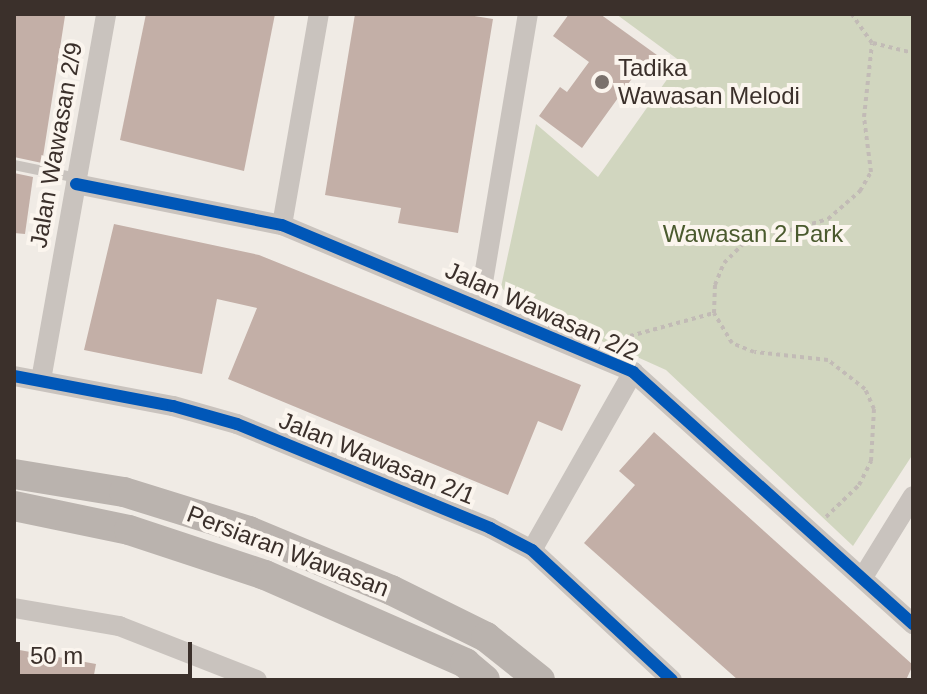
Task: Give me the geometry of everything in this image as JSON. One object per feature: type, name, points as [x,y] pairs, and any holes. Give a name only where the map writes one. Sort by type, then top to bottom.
[{"type":"main road","name":"Persiaran Wawasan","points":[[14,474],[124,492],[249,531],[391,590],[486,637],[540,680]]},
{"type":"main road","name":"Persiaran Wawasan","points":[[14,506],[129,530],[265,575],[465,663],[485,680]]},
{"type":"street","name":"Jalan Wawasan 2/9","points":[[41,380],[106,14]]},
{"type":"street","points":[[282,225],[319,14]]},
{"type":"street","points":[[479,306],[528,14]]},
{"type":"street","name":"Jalan Wawasan 2/2","points":[[76,181],[282,225],[633,372],[913,624]]},
{"type":"street","points":[[532,550],[633,372]]},
{"type":"street","name":"Jalan Wawasan 2/1","points":[[14,376],[237,424],[532,550],[672,680]]},
{"type":"street","points":[[863,577],[913,496]]},
{"type":"street","points":[[14,608],[119,626],[257,680]]},
{"type":"lane","points":[[14,165],[76,181]]},
{"type":"path","points":[[823,520],[859,485],[871,461],[874,409],[865,389],[828,360],[754,352],[732,343],[714,313],[715,285],[724,263],[743,244],[828,219],[860,191],[871,172],[864,117],[872,43],[852,14]]},
{"type":"path","points":[[872,43],[913,53]]},
{"type":"path","points":[[604,361],[630,336],[714,313]]},
{"type":"green space","name":"Wawasan 2 Park","points":[[616,14],[913,14],[913,454],[853,546],[666,370],[515,302],[501,287],[536,124],[598,177],[680,61]]},
{"type":"building","points":[[14,14],[65,16],[42,163],[14,157]]},
{"type":"building","points":[[146,14],[275,14],[244,171],[120,140]]},
{"type":"building","points":[[355,14],[462,14],[493,19],[458,233],[398,223],[401,208],[325,195]]},
{"type":"building","name":"Tadika Wawasan Melodi","points":[[569,14],[600,14],[668,63],[658,77],[641,66],[582,148],[539,116],[560,87],[567,92],[589,62],[553,36]]},
{"type":"building","points":[[14,173],[33,177],[25,234],[14,233]]},
{"type":"building","points":[[114,224],[259,255],[581,385],[562,431],[538,421],[508,495],[228,379],[257,308],[217,299],[202,374],[84,350]]},
{"type":"building","points":[[654,432],[913,665],[906,680],[738,680],[584,543],[635,485],[619,471]]},
{"type":"building","points":[[14,649],[96,664],[93,680],[14,680]]},
{"type":"cycle path","points":[[76,184],[282,225],[633,372],[913,624]]},
{"type":"cycle path","points":[[14,376],[173,406],[237,424],[490,528],[532,550],[672,680]]},
{"type":"place","name":"Tadika Wawasan Melodi","points":[[602,82]]}]
